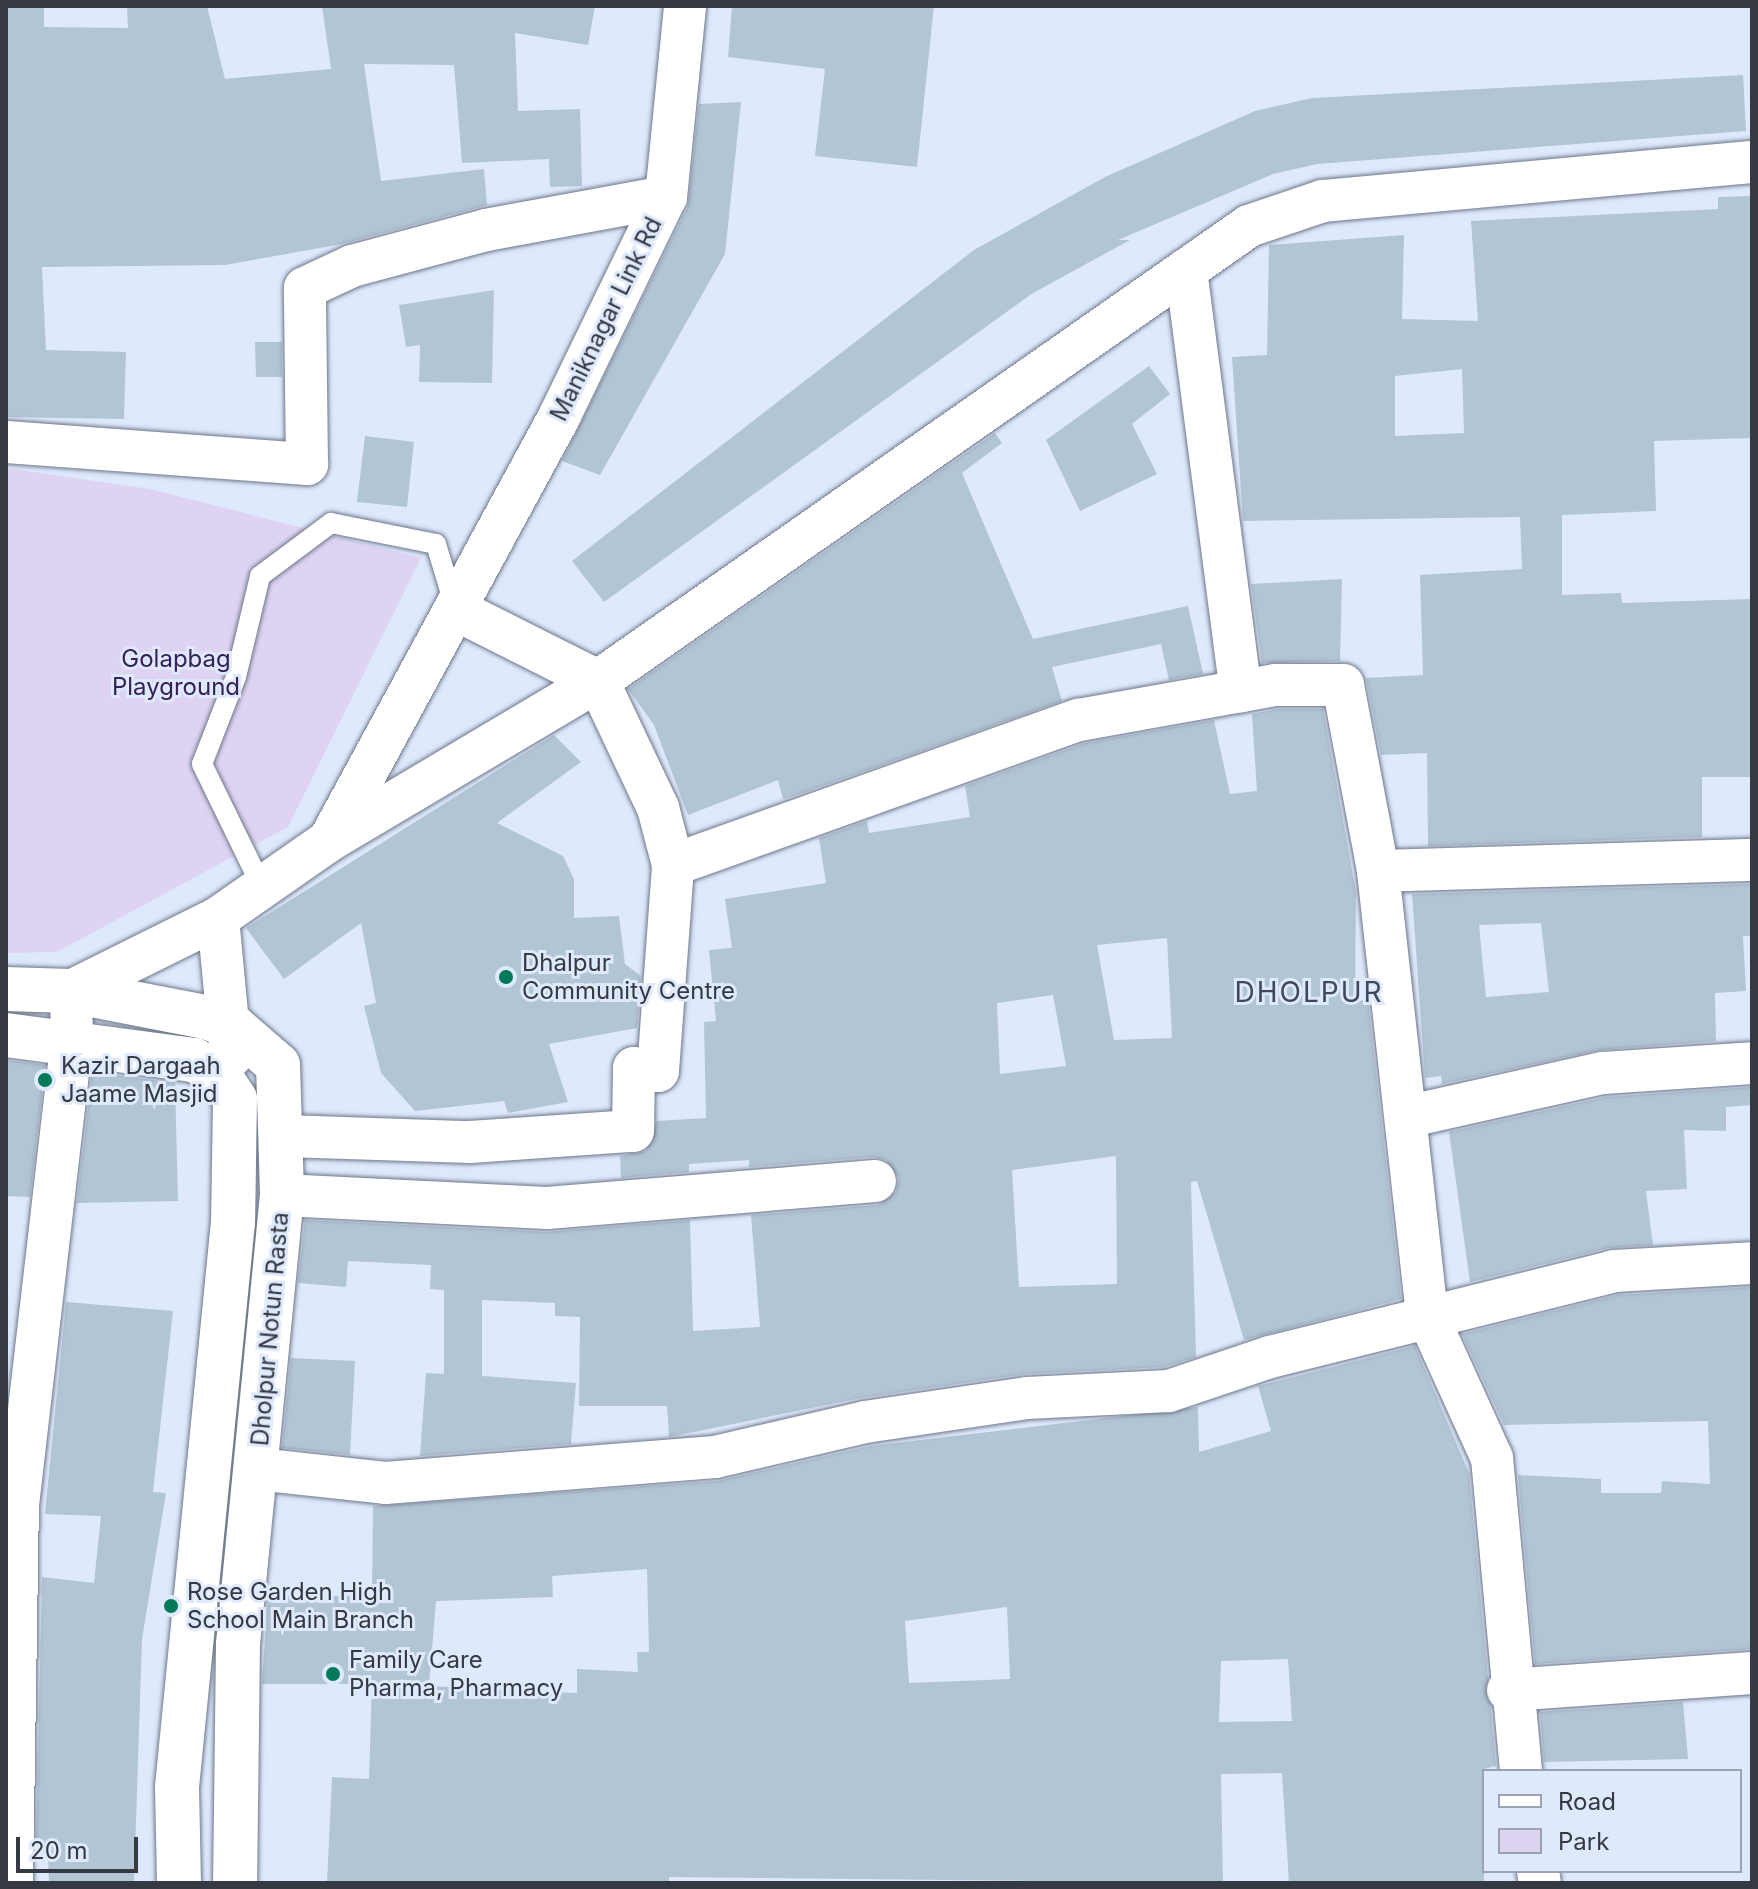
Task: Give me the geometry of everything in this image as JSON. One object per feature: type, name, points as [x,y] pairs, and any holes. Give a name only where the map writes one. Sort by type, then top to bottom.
[{"type":"main road","name":"Dholpur Notun Rasta","points":[[6,989],[71,991],[228,1025],[278,1065],[285,1136],[282,1195],[238,1644],[235,1883]]},
{"type":"main road","points":[[6,1035],[72,1040],[194,1060],[218,1073],[235,1099]]},
{"type":"main road","name":"Dholpur Notun Rasta","points":[[179,1883],[177,1787],[233,1222],[235,1099]]},
{"type":"main road","points":[[207,1462],[257,1469]]},
{"type":"street","name":"Maniknagar Link Rd","points":[[330,840],[560,415],[666,197],[685,6]]},
{"type":"street","points":[[12,1883],[18,1505],[72,1040],[71,991],[218,918],[330,840],[598,681],[1249,226],[1323,201],[1752,162]]},
{"type":"street","points":[[6,442],[307,464],[305,288],[352,266],[486,230],[666,197]]},
{"type":"street","points":[[1186,270],[1241,691]]},
{"type":"street","points":[[285,1136],[470,1142],[633,1131],[634,1068],[658,1071],[673,865],[658,808],[598,681],[455,609]]},
{"type":"street","points":[[673,865],[1079,720],[1241,691],[1343,685],[1378,871],[1410,1116],[1427,1315],[1492,1458],[1508,1690],[1521,1769]]},
{"type":"street","points":[[1378,871],[1752,860]]},
{"type":"street","points":[[218,918],[235,1099]]},
{"type":"street","points":[[1410,1116],[1603,1073],[1752,1063]]},
{"type":"street","points":[[282,1195],[547,1208],[875,1181]]},
{"type":"street","points":[[257,1469],[385,1483],[715,1457],[865,1422],[1027,1398],[1169,1391],[1427,1315],[1614,1271],[1752,1263]]},
{"type":"street","points":[[1508,1690],[1752,1673]]},
{"type":"lane","points":[[262,887],[202,764],[236,677],[260,576],[331,523],[436,544],[455,609]]},
{"type":"green space","name":"Golapbag Playground","points":[[6,468],[150,489],[421,558],[288,827],[57,952],[6,953]]},
{"type":"building","points":[[6,6],[44,6],[44,27],[128,28],[127,6],[207,6],[225,79],[331,69],[322,6],[595,6],[588,45],[515,33],[518,111],[580,109],[582,186],[550,187],[549,159],[462,163],[454,65],[364,64],[381,181],[484,169],[487,205],[342,244],[225,265],[42,267],[46,350],[126,352],[124,419],[6,417]]},
{"type":"building","points":[[732,6],[934,6],[917,167],[815,156],[825,69],[728,57]]},
{"type":"building","points":[[1743,75],[1746,131],[1317,164],[1273,174],[1118,240],[1130,240],[1033,293],[604,602],[572,561],[974,250],[1105,177],[1255,111],[1312,98]]},
{"type":"building","points":[[741,102],[725,254],[600,475],[562,461],[688,206],[699,104]]},
{"type":"building","points":[[1752,196],[1752,438],[1654,441],[1656,511],[1562,515],[1562,595],[1621,593],[1622,603],[1752,599],[1752,777],[1702,777],[1702,837],[1428,846],[1427,753],[1381,755],[1366,678],[1423,675],[1420,575],[1522,569],[1520,517],[1243,521],[1232,357],[1267,355],[1269,245],[1404,235],[1402,319],[1478,321],[1471,221],[1718,209],[1718,197]],"holes":[[[1462,369],[1464,433],[1395,436],[1395,376]]]},
{"type":"building","points":[[494,290],[492,383],[419,382],[420,345],[406,347],[399,305]]},
{"type":"building","points":[[255,342],[282,342],[282,377],[256,377]]},
{"type":"building","points":[[1149,366],[1170,394],[1132,424],[1157,474],[1080,511],[1046,440]]},
{"type":"building","points":[[995,433],[1002,443],[962,473],[1033,639],[1188,606],[1203,674],[1169,680],[1161,644],[1052,667],[1062,701],[797,795],[783,799],[778,780],[688,815],[654,725],[628,689]]},
{"type":"building","points":[[365,436],[414,442],[407,507],[357,502]]},
{"type":"building","points":[[1342,579],[1340,661],[1262,663],[1251,584]]},
{"type":"building","points":[[1278,709],[1323,709],[1356,892],[1355,1001],[1368,1000],[1401,1299],[1244,1340],[1197,1181],[1191,1182],[1196,1357],[1164,1367],[1024,1374],[861,1398],[669,1437],[667,1406],[579,1406],[580,1317],[555,1316],[555,1303],[482,1300],[482,1376],[576,1383],[571,1444],[420,1456],[426,1373],[444,1374],[444,1290],[430,1289],[431,1265],[348,1261],[346,1287],[298,1283],[305,1220],[546,1232],[690,1220],[693,1331],[760,1327],[751,1215],[878,1205],[896,1192],[899,1178],[886,1160],[873,1157],[749,1167],[749,1160],[689,1164],[689,1172],[621,1178],[620,1156],[646,1151],[657,1121],[706,1118],[704,1022],[716,1021],[709,950],[732,948],[725,899],[826,883],[819,838],[867,821],[869,833],[970,817],[965,786],[1085,743],[1214,720],[1230,794],[1257,791],[1252,714]],"holes":[[[1167,938],[1172,1038],[1114,1040],[1097,945]],[[1053,995],[1066,1066],[1000,1074],[997,1003]],[[1116,1156],[1117,1284],[1019,1287],[1012,1170]]]},
{"type":"building","name":"Dhalpur Community Centre","points":[[554,735],[581,762],[497,823],[563,856],[574,879],[574,918],[619,916],[625,964],[641,976],[637,1028],[549,1044],[568,1102],[508,1113],[504,1101],[415,1111],[381,1073],[364,1006],[376,1003],[361,923],[284,979],[246,928]]},
{"type":"building","points":[[1752,884],[1752,936],[1743,936],[1746,991],[1715,993],[1716,1041],[1598,1050],[1442,1084],[1441,1076],[1425,1078],[1412,894]],"holes":[[[1541,923],[1549,992],[1486,997],[1479,925]]]},
{"type":"building","points":[[6,1060],[45,1065],[30,1197],[6,1196]]},
{"type":"building","points":[[92,1072],[175,1083],[178,1201],[77,1203]]},
{"type":"building","points":[[1752,1087],[1752,1105],[1726,1107],[1726,1131],[1684,1130],[1687,1189],[1646,1191],[1653,1245],[1608,1248],[1470,1282],[1449,1132],[1606,1097]]},
{"type":"building","points":[[1752,1287],[1752,1649],[1535,1664],[1518,1475],[1601,1479],[1601,1493],[1661,1493],[1662,1481],[1710,1484],[1708,1421],[1504,1425],[1462,1334],[1618,1295]]},
{"type":"building","points":[[66,1302],[173,1311],[153,1492],[166,1493],[142,1639],[134,1883],[49,1883],[48,1852],[36,1852],[42,1577],[94,1583],[101,1516],[45,1514]]},
{"type":"building","points":[[1415,1346],[1469,1473],[1496,1766],[1482,1769],[1484,1883],[1289,1883],[1282,1773],[1221,1774],[1223,1883],[669,1877],[669,1883],[327,1883],[332,1777],[369,1779],[372,1684],[262,1684],[268,1595],[372,1596],[373,1506],[717,1481],[870,1446],[1198,1407],[1199,1452],[1271,1431],[1258,1386]],"holes":[[[647,1569],[649,1652],[637,1652],[638,1672],[577,1669],[577,1693],[429,1686],[436,1601],[553,1597],[552,1576]],[[1007,1607],[1010,1679],[909,1683],[905,1621]],[[1288,1659],[1292,1721],[1219,1722],[1221,1661]]]},
{"type":"building","points":[[291,1358],[355,1361],[350,1455],[282,1448]]},
{"type":"building","points":[[1683,1702],[1688,1759],[1544,1762],[1540,1712]]},
{"type":"place","name":"Dhalpur Community Centre","points":[[506,977]]},
{"type":"place","name":"Kazir Dargaah Jaame Masjid","points":[[45,1080]]},
{"type":"place","name":"Rose Garden High School Main Branch","points":[[171,1606]]},
{"type":"place","name":"Family Care Pharma, Pharmacy","points":[[333,1674]]},
{"type":"district","name":"DHOLPUR","points":[[1309,992]]}]
